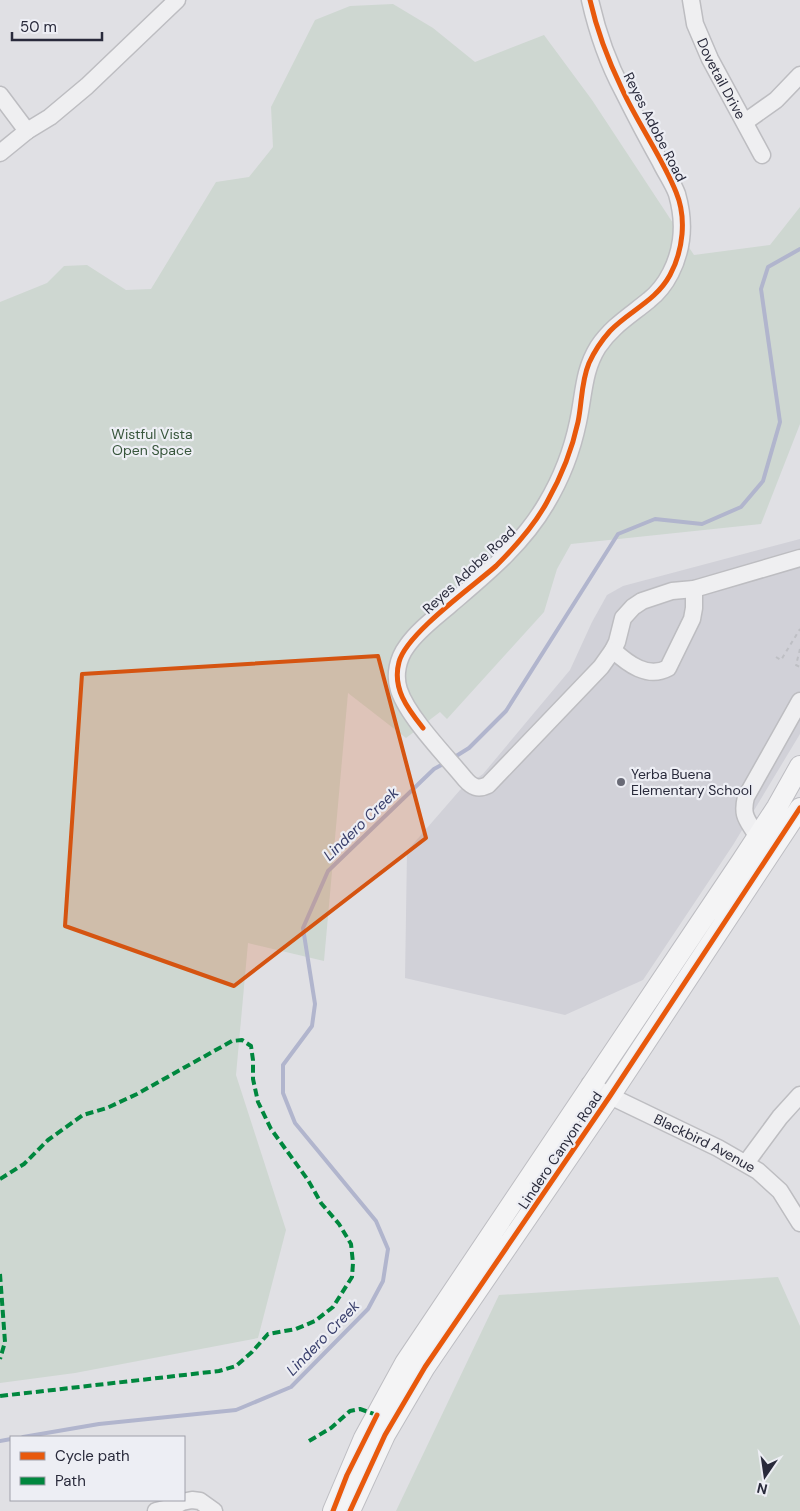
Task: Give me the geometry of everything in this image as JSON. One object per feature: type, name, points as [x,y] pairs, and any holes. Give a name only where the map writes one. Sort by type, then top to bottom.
[{"type":"main road","name":"Lindero Canyon Road","points":[[332,1511],[364,1438],[405,1363],[777,807],[800,766]]},
{"type":"main road","name":"Lindero Canyon Road","points":[[350,1511],[385,1435],[425,1367],[610,1096],[800,808]]},
{"type":"street","points":[[0,153],[27,131],[50,117],[87,86],[177,0]]},
{"type":"street","name":"Reyes Adobe Road","points":[[590,0],[597,29],[622,89],[676,193],[682,217],[682,240],[669,277],[652,298],[611,330],[589,363],[570,452],[559,480],[546,505],[526,534],[497,565],[419,632],[407,645],[399,660],[397,673],[398,688],[407,708],[465,779],[477,788],[488,784],[601,666],[613,650],[623,618],[633,607],[642,601],[672,591],[694,589],[800,558]]},
{"type":"street","name":"Dovetail Drive","points":[[690,0],[695,24],[702,43],[762,154]]},
{"type":"street","points":[[745,122],[776,100],[800,75]]},
{"type":"street","points":[[0,95],[27,131]]},
{"type":"street","points":[[613,650],[626,662],[654,673],[668,668],[692,619],[694,589]]},
{"type":"street","points":[[757,836],[743,809],[746,797],[800,701]]},
{"type":"street","name":"Blackbird Avenue","points":[[590,1084],[610,1096],[746,1163],[780,1191],[800,1223]]},
{"type":"street","points":[[746,1163],[780,1117],[800,1095]]},
{"type":"street","points":[[156,1511],[192,1500],[200,1501],[214,1510]]},
{"type":"path","points":[[776,657],[781,660],[800,630]]},
{"type":"path","points":[[800,649],[796,665],[800,667]]},
{"type":"highlighted area","points":[[378,656],[426,838],[234,986],[65,926],[82,674]]},
{"type":"shaded area","name":"Yerba Buena Elementary School","points":[[800,539],[800,734],[733,845],[643,980],[565,1015],[405,978],[407,851],[460,790],[483,774],[570,670],[592,622],[607,595],[623,586]]},
{"type":"green space","name":"Wistful Vista Open Space","points":[[393,4],[433,28],[475,62],[544,35],[592,100],[694,255],[770,245],[800,207],[800,424],[761,524],[571,544],[557,569],[544,612],[447,719],[440,712],[406,738],[348,693],[324,961],[248,943],[236,1075],[286,1230],[258,1338],[75,1373],[0,1383],[0,302],[47,283],[64,266],[87,265],[126,290],[151,289],[216,182],[249,177],[273,147],[271,107],[315,20],[350,6]]},
{"type":"green space","points":[[778,1277],[800,1326],[800,1511],[396,1511],[499,1295]]},
{"type":"waterway","name":"Lindero Creek","points":[[453,758],[469,748],[506,711],[618,534],[655,519],[702,524],[741,507],[763,481],[780,422],[761,289],[768,267],[800,249]]},
{"type":"waterway","name":"Lindero Creek","points":[[29,1436],[99,1424],[236,1410],[291,1387],[368,1309],[383,1281],[388,1249],[376,1221],[295,1123],[283,1093],[283,1065],[312,1026],[315,1004],[303,928],[328,871],[434,769],[445,763]]},
{"type":"waterway","name":"Lindero Creek","points":[[0,1441],[10,1439]]},
{"type":"marked path","points":[[0,1179],[24,1164],[48,1140],[83,1115],[107,1108],[137,1094],[232,1041],[242,1040],[251,1046],[253,1079],[258,1102],[271,1129],[308,1180],[321,1203],[339,1224],[351,1244],[353,1263],[352,1277],[333,1307],[315,1321],[296,1329],[268,1334],[236,1366],[219,1371],[0,1396]]},
{"type":"marked path","points":[[0,1274],[5,1342],[0,1359]]},
{"type":"marked path","points":[[309,1441],[331,1428],[350,1411],[360,1409],[377,1415]]},
{"type":"cycle path","points":[[423,728],[402,697],[399,689],[397,671],[404,651],[426,625],[441,611],[496,566],[530,528],[547,502],[566,463],[576,432],[584,378],[591,359],[598,346],[610,331],[625,317],[650,299],[664,284],[674,266],[681,245],[682,213],[676,192],[617,78],[600,34],[590,0]]},
{"type":"cycle path","points":[[350,1511],[385,1435],[425,1367],[610,1096],[800,808]]},
{"type":"cycle path","points":[[333,1511],[347,1475],[377,1415]]},
{"type":"place","name":"Yerba Buena Elementary School","points":[[621,782]]}]
